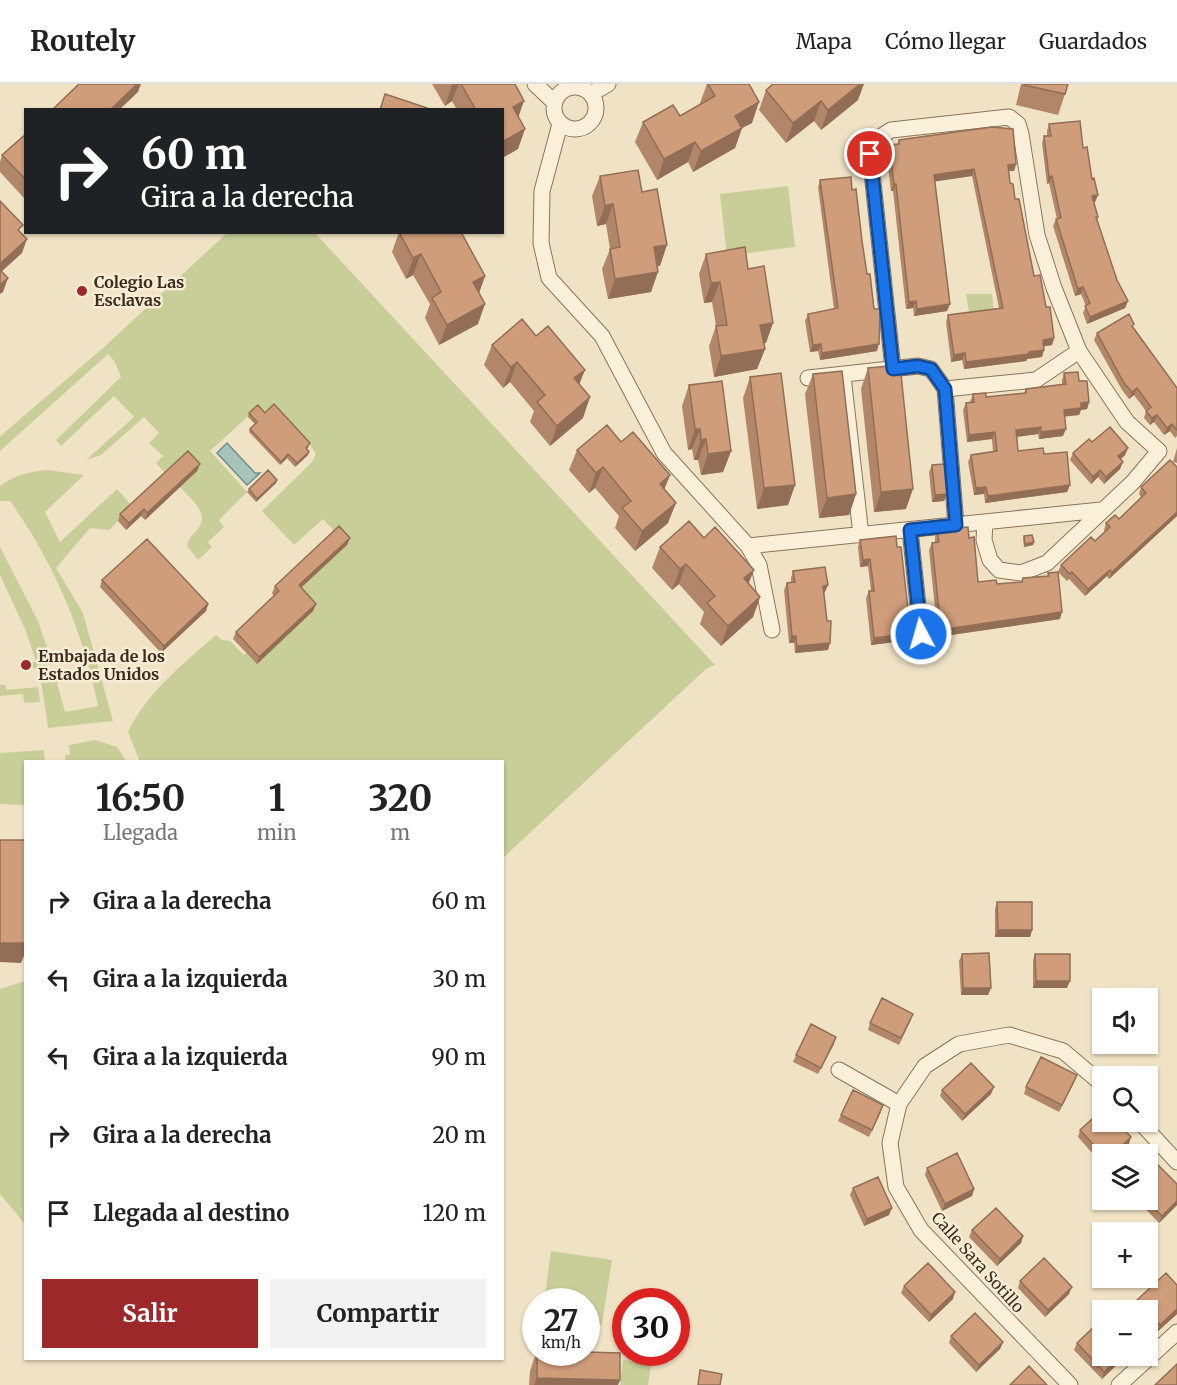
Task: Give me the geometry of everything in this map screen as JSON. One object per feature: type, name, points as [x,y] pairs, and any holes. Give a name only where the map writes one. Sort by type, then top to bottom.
[{"type":"street","points":[[535,84],[554,102]]},
{"type":"street","points":[[591,94],[608,84]]},
{"type":"street","points":[[563,86],[581,88],[591,94],[596,107],[592,121],[581,129],[573,129],[560,124],[554,114],[554,102],[563,86]]},
{"type":"street","points":[[893,369],[870,154],[877,139],[891,130],[1009,117],[1018,124],[1021,134],[1037,236],[1054,288],[1079,351],[1127,422],[1159,451],[1133,482],[1047,563],[1021,573],[999,570],[990,560],[984,540],[985,522]]},
{"type":"street","points":[[560,124],[542,191],[541,243],[549,278],[602,336],[664,453],[748,546],[759,566],[772,630]]},
{"type":"street","points":[[945,389],[1036,380],[1079,351]]},
{"type":"street","points":[[808,378],[843,376],[918,366],[931,369],[945,389],[956,525]]},
{"type":"street","points":[[843,376],[861,535]]},
{"type":"street","points":[[748,546],[1101,510]]},
{"type":"street","points":[[910,530],[921,634]]},
{"type":"street","name":"Calle Sara Sotillo","points":[[1070,1385],[921,1230],[896,1186],[890,1143],[899,1104],[925,1066],[959,1044],[1009,1035],[1063,1051],[1092,1076]]},
{"type":"street","points":[[839,1070],[899,1104]]},
{"type":"street","points":[[1149,1132],[1177,1162]]},
{"type":"street","points":[[1119,1385],[1177,1332]]},
{"type":"green space","points":[[788,186],[795,247],[727,256],[720,194]]},
{"type":"green space","points":[[226,234],[316,234],[715,665],[707,668],[504,857],[504,760],[139,760],[128,732],[145,704],[167,679],[216,635],[222,640],[230,641],[244,655],[296,592],[347,545],[323,519],[294,545],[262,511],[312,462],[316,454],[273,408],[264,416],[256,409],[210,451],[247,492],[219,520],[224,527],[208,542],[212,547],[198,560],[187,546],[199,527],[202,516],[197,505],[180,487],[197,470],[167,475],[156,463],[163,456],[149,443],[159,433],[144,417],[101,455],[86,460],[134,417],[114,396],[61,446],[56,440],[121,377],[115,362],[108,354],[0,451],[0,437],[4,433],[102,349]]},
{"type":"green space","points":[[966,294],[992,294],[994,312],[969,312]]},
{"type":"green space","points":[[47,470],[84,475],[45,512],[60,542],[117,489],[133,507],[109,530],[90,528],[56,568],[83,613],[113,721],[48,728],[41,680],[67,674],[66,680],[57,683],[65,712],[98,706],[84,651],[53,573],[10,501],[0,501],[0,486],[5,482],[22,475]]},
{"type":"green space","points":[[0,547],[38,621],[50,656],[59,657],[59,662],[36,669],[26,666],[36,661],[25,629],[0,575]]},
{"type":"green space","points":[[0,685],[5,685],[7,690],[38,687],[40,702],[24,703],[23,694],[0,696]]},
{"type":"green space","points":[[95,740],[117,747],[126,760],[65,760],[65,755],[70,755],[69,745]]},
{"type":"green space","points":[[44,750],[45,760],[24,760],[24,805],[0,804],[0,753]]},
{"type":"green space","points":[[24,981],[24,1223],[0,1194],[0,989]]},
{"type":"green space","points":[[551,1251],[612,1260],[602,1325],[600,1325],[600,1288],[546,1288]]},
{"type":"green space","points":[[622,1366],[651,1366],[648,1385],[620,1385]]},
{"type":"water","points":[[227,443],[255,473],[260,473],[247,485],[217,453]]},
{"type":"building","points":[[79,84],[137,84],[112,108],[54,108]]},
{"type":"building","points":[[461,84],[515,84],[524,101],[513,107],[525,129],[504,141],[504,108],[475,108]]},
{"type":"building","points":[[708,84],[749,84],[759,102],[735,116],[742,128],[701,151],[695,142],[664,159],[643,122],[673,105],[680,116],[715,96]]},
{"type":"building","points":[[773,84],[860,84],[828,110],[821,101],[793,123],[766,90]]},
{"type":"building","points":[[1024,84],[1068,84],[1065,94]]},
{"type":"building","points":[[385,94],[427,108],[381,108]]},
{"type":"building","points":[[1080,121],[1083,148],[1087,147],[1092,179],[1094,178],[1098,195],[1092,196],[1098,217],[1096,217],[1117,280],[1128,301],[1090,317],[1085,306],[1090,303],[1083,287],[1078,289],[1056,219],[1061,218],[1052,176],[1049,177],[1044,136],[1051,136],[1049,124]]},
{"type":"building","points":[[992,127],[1013,129],[1016,164],[1008,165],[1010,183],[1013,184],[1015,199],[1019,199],[1034,276],[1040,275],[1046,307],[1050,307],[1054,338],[1043,340],[1044,350],[966,362],[965,353],[954,355],[948,315],[1003,308],[974,169],[934,175],[950,304],[917,309],[916,301],[909,302],[896,184],[894,184],[889,145],[899,144],[899,140]]},
{"type":"building","points":[[24,136],[24,178],[2,155]]},
{"type":"building","points":[[638,170],[642,192],[657,189],[667,245],[654,247],[658,272],[615,279],[610,249],[620,247],[613,204],[605,206],[600,176]]},
{"type":"building","points":[[851,177],[852,190],[856,189],[874,309],[880,309],[879,344],[822,353],[821,344],[813,345],[808,314],[838,308],[820,180]]},
{"type":"building","points":[[0,201],[23,225],[18,230],[27,239],[0,264]]},
{"type":"building","points":[[400,234],[462,234],[485,276],[473,282],[485,304],[447,325],[432,298],[441,292],[421,254],[413,258]]},
{"type":"building","points":[[745,247],[748,269],[764,266],[773,323],[760,325],[765,349],[721,356],[716,326],[727,325],[720,282],[711,283],[706,254]]},
{"type":"building","points":[[0,270],[8,278],[0,285]]},
{"type":"building","points":[[1129,314],[1134,324],[1132,326],[1177,388],[1177,430],[1172,424],[1167,428],[1157,415],[1152,418],[1146,411],[1151,407],[1137,388],[1132,392],[1124,383],[1097,333]]},
{"type":"building","points":[[522,319],[536,336],[548,326],[585,370],[574,378],[590,397],[557,426],[537,402],[545,395],[517,362],[511,367],[492,345]]},
{"type":"building","points":[[900,365],[913,489],[881,492],[868,368]]},
{"type":"building","points":[[842,371],[856,494],[827,498],[813,374]]},
{"type":"building","points":[[1078,372],[1079,381],[1087,381],[1089,402],[1081,403],[1081,408],[1064,410],[1066,429],[1041,432],[1041,427],[1016,430],[1018,451],[1043,448],[1044,454],[1067,452],[1070,485],[988,496],[986,487],[976,488],[971,455],[997,451],[995,432],[969,435],[966,403],[974,402],[973,394],[986,393],[986,397],[1026,393],[1026,389],[1066,384],[1064,373]]},
{"type":"building","points":[[781,373],[795,485],[764,488],[750,377]]},
{"type":"building","points":[[722,381],[731,451],[708,454],[706,439],[701,440],[700,429],[695,429],[689,385]]},
{"type":"building","points":[[274,404],[310,443],[306,448],[309,452],[297,463],[288,454],[281,462],[250,429],[257,422],[249,413],[258,405],[265,413]]},
{"type":"building","points":[[607,425],[621,442],[633,432],[670,475],[660,484],[676,503],[642,531],[622,508],[631,501],[603,467],[596,473],[577,450]]},
{"type":"building","points":[[1110,427],[1128,448],[1118,456],[1123,462],[1106,477],[1100,470],[1093,477],[1073,453],[1089,439],[1092,442]]},
{"type":"building","points":[[188,451],[200,464],[147,513],[144,509],[129,523],[120,514]]},
{"type":"building","points":[[1170,460],[1177,467],[1177,512],[1112,572],[1110,570],[1088,589],[1072,572],[1070,574],[1061,565],[1091,537],[1095,541],[1110,527],[1106,523],[1115,515],[1119,519],[1146,493],[1141,487]]},
{"type":"building","points":[[944,464],[947,494],[935,495],[932,465]]},
{"type":"building","points":[[268,470],[277,480],[257,499],[249,489]]},
{"type":"building","points":[[689,521],[704,538],[715,527],[754,570],[744,578],[760,597],[728,626],[707,603],[715,596],[686,564],[680,569],[660,547]]},
{"type":"building","points":[[339,526],[350,538],[299,585],[316,604],[259,657],[236,632],[279,591],[275,586]]},
{"type":"building","points":[[968,527],[969,538],[974,537],[978,582],[996,580],[997,584],[1022,582],[1023,578],[1049,576],[1048,573],[1058,572],[1062,612],[946,629],[945,621],[940,621],[932,543],[939,542],[937,530]]},
{"type":"building","points":[[1032,535],[1034,542],[1025,544],[1024,536]]},
{"type":"building","points":[[896,536],[897,547],[901,547],[910,627],[905,627],[905,634],[874,638],[869,591],[874,591],[870,559],[863,560],[860,540]]},
{"type":"building","points":[[147,539],[208,604],[164,646],[102,580]]},
{"type":"building","points":[[825,567],[828,585],[823,586],[827,621],[831,621],[830,643],[797,646],[796,636],[792,636],[787,583],[795,582],[793,571]]},
{"type":"building","points":[[0,840],[24,840],[24,943],[0,943]]},
{"type":"building","points":[[997,902],[1032,902],[1032,930],[998,930]]},
{"type":"building","points":[[989,953],[991,988],[963,988],[962,954]]},
{"type":"building","points":[[1035,954],[1070,954],[1070,981],[1036,981]]},
{"type":"building","points":[[882,998],[913,1014],[901,1038],[870,1023]]},
{"type":"building","points":[[811,1024],[836,1037],[821,1068],[796,1055]]},
{"type":"building","points":[[1041,1057],[1077,1075],[1062,1105],[1026,1087]]},
{"type":"building","points":[[971,1063],[994,1087],[965,1114],[942,1090]]},
{"type":"building","points":[[853,1090],[883,1105],[872,1130],[841,1115]]},
{"type":"building","points":[[1092,1119],[1092,1132],[1126,1132],[1131,1137],[1124,1144],[1093,1144],[1080,1130]]},
{"type":"building","points":[[957,1153],[974,1189],[945,1204],[927,1168]]},
{"type":"building","points":[[1158,1165],[1177,1184],[1177,1201],[1162,1216],[1156,1210],[1158,1210]]},
{"type":"building","points":[[878,1177],[892,1208],[867,1219],[853,1188]]},
{"type":"building","points":[[996,1208],[1023,1236],[1000,1259],[972,1230]]},
{"type":"building","points":[[1044,1258],[1072,1287],[1048,1310],[1020,1281]]},
{"type":"building","points":[[928,1263],[955,1292],[931,1315],[904,1286]]},
{"type":"building","points":[[1166,1273],[1177,1285],[1177,1309],[1160,1325],[1158,1323],[1158,1300],[1137,1300],[1150,1288],[1158,1288],[1158,1280]]},
{"type":"building","points":[[975,1313],[1003,1342],[979,1365],[951,1336]]},
{"type":"building","points":[[1092,1329],[1092,1359],[1077,1343]]},
{"type":"building","points":[[600,1352],[612,1353],[612,1366],[620,1366],[620,1380],[537,1378],[537,1366],[600,1366]]},
{"type":"building","points":[[1177,1364],[1177,1385],[1155,1385]]},
{"type":"building","points":[[1029,1366],[1047,1385],[1010,1385]]},
{"type":"building","points":[[1098,1366],[1110,1366],[1104,1372]]},
{"type":"building","points":[[700,1370],[722,1374],[720,1385],[698,1385]]},
{"type":"place","name":"Colegio Las Esclavas","points":[[82,291]]},
{"type":"place","name":"Embajada de los Estados Unidos","points":[[26,665]]},
{"type":"route","points":[[870,154],[893,369],[918,366],[931,369],[945,389],[956,525],[910,530],[921,634]]}]
